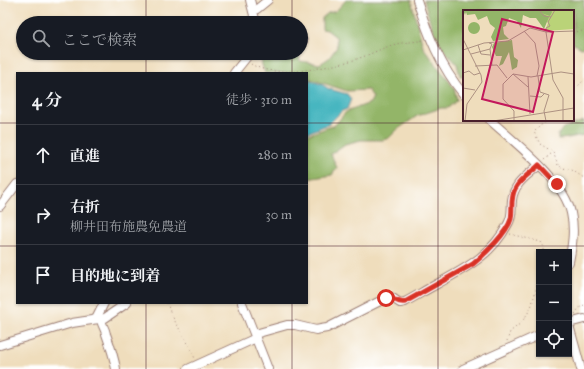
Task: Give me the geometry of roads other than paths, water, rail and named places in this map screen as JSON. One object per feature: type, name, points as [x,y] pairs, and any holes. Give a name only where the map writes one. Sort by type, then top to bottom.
[{"type":"street","points":[[250,0],[254,16]]},
{"type":"street","points":[[253,10],[257,9],[268,0]]},
{"type":"street","points":[[417,0],[434,48],[447,72],[463,93]]},
{"type":"street","points":[[235,72],[244,60]]},
{"type":"street","points":[[491,121],[539,165],[557,184],[568,202],[571,213],[573,230],[572,249]]},
{"type":"street","points":[[188,369],[256,336],[287,325],[295,325],[316,330],[327,328],[386,298],[391,297],[400,302],[405,302],[473,264],[503,232],[510,220],[515,188],[527,174],[539,165]]},
{"type":"street","points":[[0,206],[16,185]]},
{"type":"street","points":[[98,319],[104,304]]},
{"type":"street","points":[[0,345],[72,323],[112,315],[126,304]]},
{"type":"street","points":[[242,304],[268,369]]},
{"type":"street","points":[[98,319],[105,330],[111,346],[116,369]]},
{"type":"street","points":[[572,322],[584,319]]},
{"type":"street","points":[[572,331],[581,369]]},
{"type":"street","points":[[463,369],[536,336]]},
{"type":"water","points":[[308,79],[329,89],[347,94],[351,99],[347,109],[342,111],[329,124],[308,133]]}]
